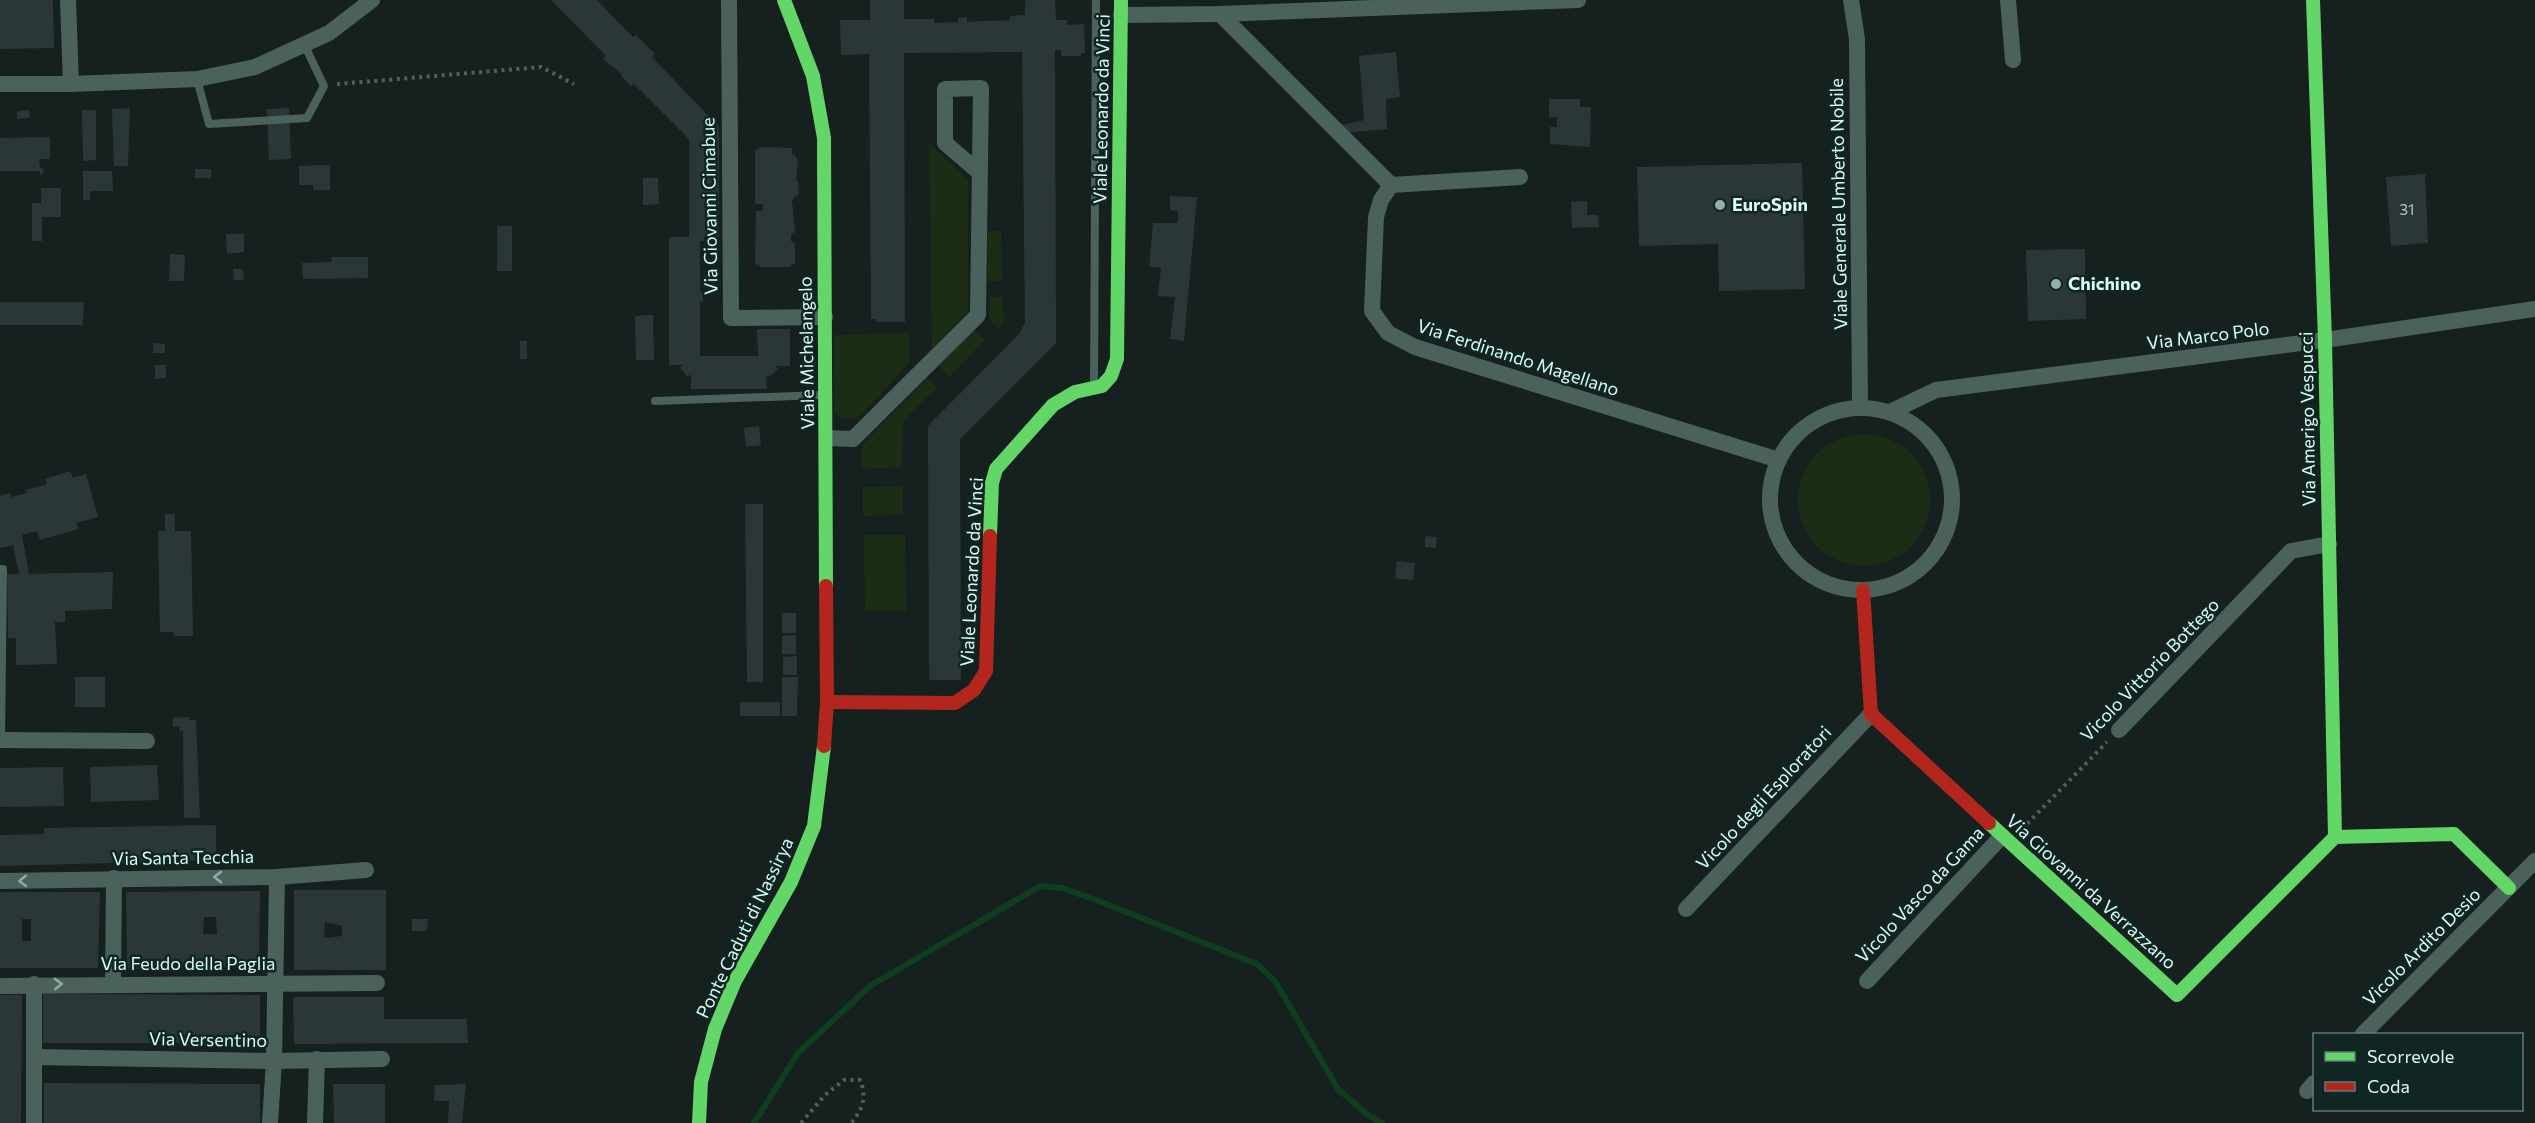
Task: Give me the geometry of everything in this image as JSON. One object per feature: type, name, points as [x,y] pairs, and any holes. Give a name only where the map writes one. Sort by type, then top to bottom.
[{"type":"street","points":[[68,0],[70,84]]},
{"type":"street","points":[[0,84],[197,79],[255,67],[329,33],[372,0]]},
{"type":"street","name":"Via Giovanni Cimabue","points":[[729,0],[731,318],[825,317]]},
{"type":"street","name":"Viale Michelangelo","points":[[784,0],[813,76],[824,138],[827,707]]},
{"type":"street","points":[[1121,7],[1220,14],[1578,0]]},
{"type":"street","name":"Viale Generale Umberto Nobile","points":[[1851,0],[1857,39],[1860,407]]},
{"type":"street","points":[[2008,0],[2013,60]]},
{"type":"street","name":"Via Amerigo Vespucci","points":[[2313,0],[2325,340],[2335,837]]},
{"type":"street","name":"Viale Leonardo da Vinci","points":[[827,707],[955,703],[970,694],[981,682],[986,670],[992,483],[996,469],[1053,405],[1075,392],[1102,386],[1111,376],[1117,359],[1121,7]]},
{"type":"street","points":[[1220,14],[1391,185],[1520,177]]},
{"type":"street","points":[[827,438],[853,439],[978,315],[980,173],[981,88],[945,89],[945,143],[980,173]]},
{"type":"street","name":"Via Ferdinando Magellano","points":[[1391,185],[1381,200],[1376,217],[1372,311],[1388,333],[1415,347],[1779,460]]},
{"type":"street","name":"Via Marco Polo","points":[[1890,412],[1936,390],[2325,340],[2535,309]]},
{"type":"street","points":[[1860,407],[1890,412],[1915,425],[1935,445],[1948,470],[1953,498],[1948,526],[1936,551],[1916,572],[1891,585],[1863,590],[1837,586],[1813,576],[1793,559],[1778,537],[1771,512],[1771,485],[1779,460],[1793,439],[1812,422],[1835,411],[1860,407]]},
{"type":"street","name":"Vicolo Vittorio Bottego","points":[[2119,730],[2291,551],[2329,544]]},
{"type":"street","points":[[1863,590],[1871,714]]},
{"type":"street","name":"Ponte Caduti di Nassirya","points":[[699,1123],[701,1082],[715,1029],[735,981],[792,882],[814,826],[823,768],[827,707]]},
{"type":"street","name":"Via Giovanni da Verrazzano","points":[[1871,714],[2177,995],[2335,837]]},
{"type":"street","name":"Vicolo degli Esploratori","points":[[1686,909],[1871,714]]},
{"type":"street","points":[[0,740],[147,741]]},
{"type":"street","points":[[2335,837],[2454,834],[2509,888]]},
{"type":"street","name":"Vicolo Vasco da Gama","points":[[1868,981],[2006,839]]},
{"type":"street","name":"Vicolo Ardito Desio","points":[[2365,1033],[2535,861]]},
{"type":"street","name":"Via Santa Tecchia","points":[[0,881],[277,877],[366,870]]},
{"type":"street","points":[[270,1123],[274,1061],[277,877]]},
{"type":"street","points":[[113,983],[114,878]]},
{"type":"street","name":"Via Feudo della Paglia","points":[[0,986],[113,983],[377,982]]},
{"type":"street","points":[[34,984],[34,1123]]},
{"type":"street","name":"Via Versentino","points":[[34,1056],[274,1061],[382,1059]]},
{"type":"street","points":[[315,1123],[317,1059]]},
{"type":"lane","name":"Viale Leonardo da Vinci","points":[[1094,388],[1096,0]]},
{"type":"lane","points":[[197,79],[209,124],[307,118],[324,86],[305,46]]},
{"type":"lane","points":[[655,400],[826,394]]},
{"type":"lane","points":[[0,569],[3,569],[0,740]]},
{"type":"path","points":[[324,86],[541,67],[574,84]]},
{"type":"path","name":"Vicolo Vittorio Bottego","points":[[2006,839],[2119,730]]},
{"type":"path","points":[[801,1123],[825,1095],[844,1080],[860,1080],[866,1093],[860,1113],[851,1123]]},
{"type":"green space","points":[[929,144],[968,179],[968,311],[932,348]]},
{"type":"green space","points":[[987,231],[1001,231],[1002,281],[988,281]]},
{"type":"green space","points":[[989,297],[1003,297],[1004,322],[998,329],[989,318]]},
{"type":"green space","points":[[974,330],[985,340],[949,377],[939,366]]},
{"type":"green space","points":[[909,333],[910,361],[861,416],[842,419],[834,411],[834,335]]},
{"type":"green space","points":[[928,378],[937,387],[903,422],[902,467],[862,469],[862,445]]},
{"type":"green space","points":[[1864,434],[1889,439],[1911,453],[1925,475],[1930,500],[1925,525],[1911,547],[1889,561],[1864,566],[1839,561],[1817,547],[1803,525],[1798,500],[1803,475],[1817,453],[1839,439]]},
{"type":"green space","points":[[903,486],[903,515],[863,516],[863,487]]},
{"type":"green space","points":[[864,535],[905,535],[906,611],[865,611]]},
{"type":"building","points":[[0,0],[53,0],[54,48],[0,49]]},
{"type":"building","points":[[551,0],[597,0],[633,37],[636,35],[655,54],[652,57],[719,127],[719,237],[704,237],[704,241],[700,241],[700,292],[703,292],[703,302],[700,302],[700,356],[758,356],[757,329],[790,329],[790,366],[775,366],[778,369],[769,377],[766,375],[767,389],[691,389],[691,374],[688,377],[680,368],[683,365],[669,365],[669,237],[689,237],[689,139],[634,84],[631,86],[621,76],[622,74],[603,59],[606,56]]},
{"type":"building","points":[[870,0],[904,0],[904,19],[934,19],[934,23],[958,22],[958,18],[967,17],[967,22],[1010,20],[1010,16],[1025,15],[1025,0],[1055,0],[1056,20],[1067,20],[1067,25],[1084,24],[1085,53],[1081,53],[1081,56],[1061,56],[1061,50],[1055,50],[1056,343],[960,439],[961,680],[929,680],[928,426],[1020,333],[1025,322],[1022,52],[904,53],[905,322],[876,322],[876,319],[871,319],[869,54],[841,55],[840,20],[870,20]]},
{"type":"building","points":[[1396,52],[1400,97],[1386,99],[1387,129],[1343,133],[1342,125],[1364,120],[1359,56]]},
{"type":"building","points":[[1549,99],[1580,99],[1580,107],[1591,107],[1590,147],[1550,144],[1550,127],[1557,127],[1557,117],[1549,117]]},
{"type":"building","points":[[130,108],[128,166],[114,166],[112,109]]},
{"type":"building","points":[[289,108],[291,159],[269,160],[267,109]]},
{"type":"building","points":[[29,110],[30,118],[17,119],[17,111]]},
{"type":"building","points":[[82,110],[96,110],[96,160],[83,161]]},
{"type":"building","points":[[50,137],[50,159],[39,159],[43,174],[40,175],[40,171],[0,171],[0,138]]},
{"type":"building","points":[[762,147],[792,148],[792,155],[795,155],[798,161],[796,181],[798,181],[799,194],[792,200],[795,232],[791,234],[791,241],[795,244],[795,264],[791,264],[790,267],[760,267],[755,264],[756,211],[763,211],[763,204],[755,204],[755,150]]},
{"type":"building","name":"EuroSpin","points":[[1802,163],[1805,289],[1719,291],[1718,244],[1639,246],[1637,167]]},
{"type":"building","points":[[330,165],[330,190],[313,190],[313,185],[299,185],[299,166]]},
{"type":"building","points":[[195,169],[211,169],[211,178],[195,178]]},
{"type":"building","points":[[83,171],[112,171],[113,191],[90,191],[90,200],[83,200]]},
{"type":"building","points":[[2425,174],[2428,243],[2391,246],[2386,177]]},
{"type":"building","points":[[643,178],[658,178],[659,204],[643,205]]},
{"type":"building","points":[[41,188],[61,188],[61,217],[42,217],[42,241],[32,241],[32,203],[41,203]]},
{"type":"building","points":[[1170,196],[1197,197],[1184,341],[1170,339],[1175,297],[1158,296],[1161,268],[1149,267],[1153,223],[1178,223],[1178,211],[1170,210]]},
{"type":"building","points":[[1587,201],[1587,215],[1598,215],[1599,227],[1572,228],[1571,202]]},
{"type":"building","points":[[497,226],[512,226],[512,271],[497,271]]},
{"type":"building","points":[[226,234],[244,234],[244,252],[227,254]]},
{"type":"building","name":"Chichino","points":[[2085,249],[2086,319],[2028,321],[2026,250]]},
{"type":"building","points":[[170,254],[185,255],[184,281],[169,281]]},
{"type":"building","points":[[331,257],[368,257],[368,278],[303,279],[302,263],[332,262]]},
{"type":"building","points":[[233,269],[243,269],[244,280],[234,280]]},
{"type":"building","points":[[0,302],[84,302],[83,325],[0,325]]},
{"type":"building","points":[[653,315],[654,360],[636,360],[635,316]]},
{"type":"building","points":[[520,341],[527,341],[527,359],[520,359]]},
{"type":"building","points":[[153,343],[165,344],[165,353],[153,353]]},
{"type":"building","points":[[155,365],[166,365],[166,378],[155,379]]},
{"type":"building","points":[[759,426],[761,445],[746,447],[744,428]]},
{"type":"building","points":[[70,471],[73,478],[86,474],[98,517],[76,523],[79,529],[40,540],[37,531],[22,535],[29,574],[113,572],[112,609],[65,611],[65,622],[55,622],[57,664],[16,665],[16,638],[8,638],[7,574],[19,574],[13,545],[0,548],[0,496],[10,493],[11,497],[27,493],[26,490],[47,484],[45,479]]},
{"type":"building","points":[[745,504],[763,504],[763,682],[747,682]]},
{"type":"building","points":[[165,514],[175,514],[175,531],[191,531],[193,636],[174,636],[173,632],[160,632],[158,531],[165,531]]},
{"type":"building","points":[[1425,536],[1437,537],[1436,548],[1425,547]]},
{"type":"building","points":[[1397,561],[1415,563],[1413,580],[1395,578]]},
{"type":"building","points":[[782,613],[796,613],[796,633],[782,633]]},
{"type":"building","points":[[796,635],[796,654],[782,654],[782,636]]},
{"type":"building","points":[[797,656],[797,675],[783,675],[783,657]]},
{"type":"building","points":[[75,677],[105,677],[105,707],[75,707]]},
{"type":"building","points":[[782,677],[798,677],[797,716],[782,716]]},
{"type":"building","points":[[740,702],[780,702],[780,716],[740,716]]},
{"type":"building","points":[[189,717],[189,720],[196,720],[200,818],[184,818],[183,731],[180,731],[179,726],[173,727],[173,718]]},
{"type":"building","points":[[157,765],[159,800],[91,802],[90,767]]},
{"type":"building","points":[[63,767],[64,806],[0,807],[0,768]]},
{"type":"building","points":[[216,825],[216,860],[0,866],[0,835],[44,834],[44,828]]},
{"type":"building","points":[[294,890],[386,890],[386,970],[294,970]],"holes":[[[325,922],[342,926],[342,936],[324,938]]]},
{"type":"building","points":[[260,891],[259,967],[127,969],[126,892]],"holes":[[[204,917],[216,917],[217,934],[203,934]]]},
{"type":"building","points":[[0,892],[100,892],[98,968],[0,968]],"holes":[[[22,919],[31,919],[31,941],[22,941]]]},
{"type":"building","points":[[412,919],[428,919],[427,931],[412,931]]},
{"type":"building","points":[[43,994],[260,995],[260,1043],[43,1043]]},
{"type":"building","points":[[0,995],[22,995],[21,1123],[0,1123]]},
{"type":"building","points":[[293,997],[384,997],[384,1019],[467,1019],[468,1043],[294,1044]]},
{"type":"building","points":[[44,1083],[260,1084],[260,1123],[44,1123]]},
{"type":"building","points":[[333,1084],[385,1084],[385,1123],[334,1123]]},
{"type":"building","points":[[466,1084],[462,1123],[448,1123],[449,1101],[434,1101],[435,1085]]},
{"type":"waterway","points":[[754,1123],[798,1053],[870,986],[1040,886],[1062,888],[1099,901],[1257,964],[1275,981],[1338,1089],[1368,1115],[1382,1123]]},
{"type":"traffic: fast","points":[[784,0],[813,76],[824,138],[826,586]]},
{"type":"traffic: fast","points":[[990,536],[992,483],[996,469],[1053,405],[1075,392],[1102,386],[1111,376],[1117,359],[1121,0]]},
{"type":"traffic: fast","points":[[2313,0],[2325,340],[2335,837]]},
{"type":"traffic: fast","points":[[699,1123],[701,1082],[715,1029],[735,981],[791,882],[814,826],[824,746]]},
{"type":"traffic: fast","points":[[1989,823],[2177,995],[2335,837],[2454,834],[2509,888]]},
{"type":"traffic: jam","points":[[827,702],[955,703],[974,690],[986,671],[990,536]]},
{"type":"traffic: jam","points":[[824,746],[827,702],[826,586]]},
{"type":"traffic: jam","points":[[1863,590],[1871,714],[1989,823]]},
{"type":"place","name":"EuroSpin","points":[[1720,205]]},
{"type":"place","name":"Chichino","points":[[2056,284]]}]
